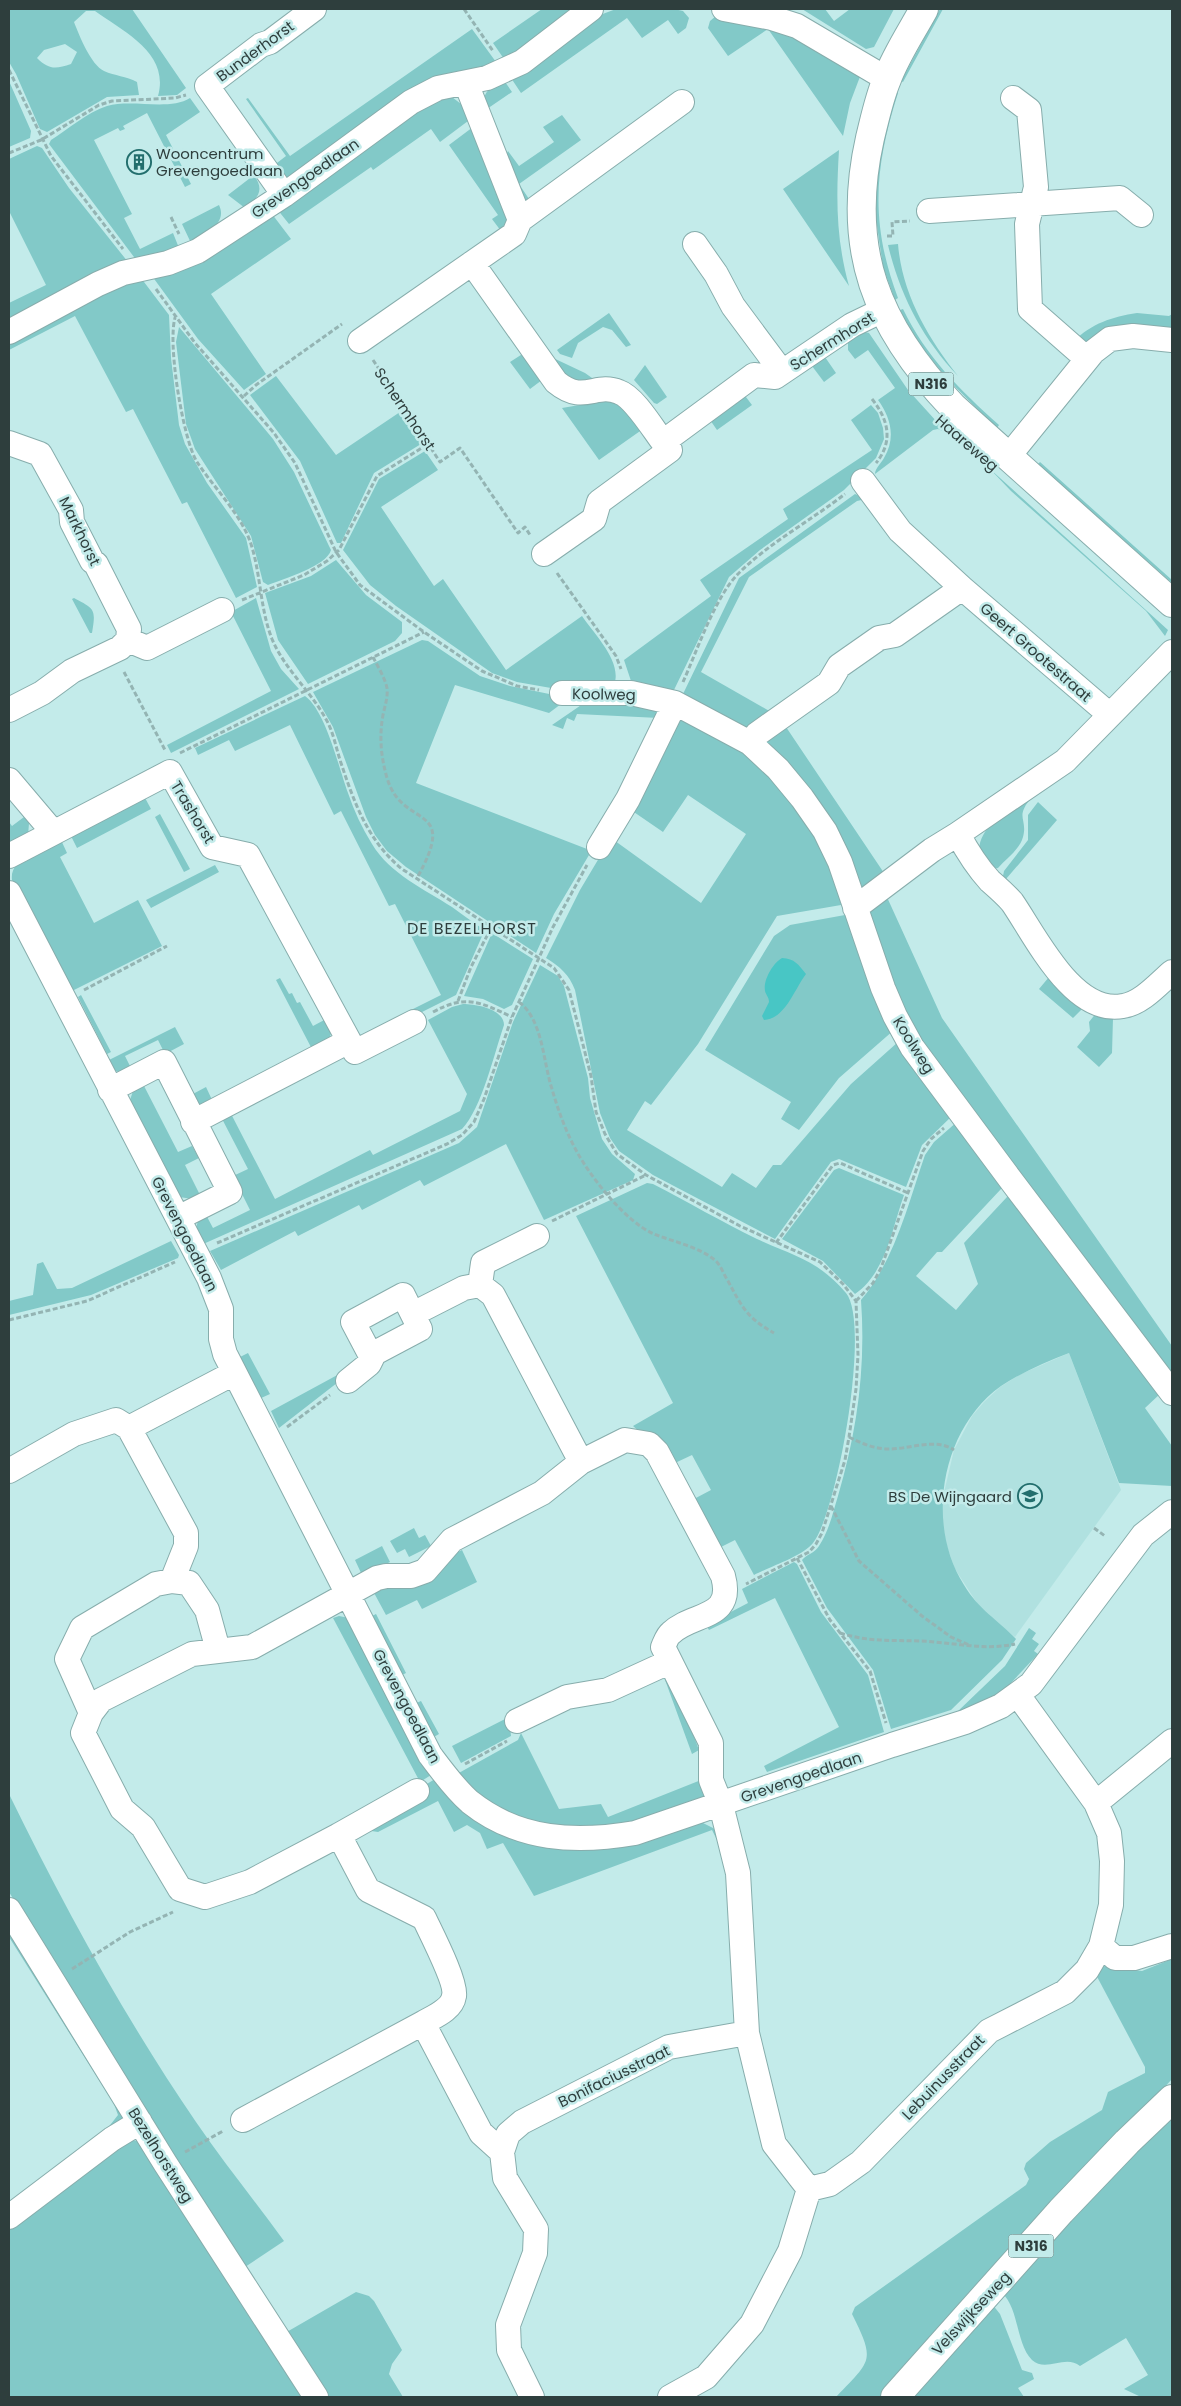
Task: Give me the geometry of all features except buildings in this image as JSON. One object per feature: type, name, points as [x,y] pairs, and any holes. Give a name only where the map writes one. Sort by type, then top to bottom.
[{"type":"main road","name":"Haareweg","points":[[924,9],[887,79],[869,145],[860,197],[861,231],[868,263],[883,310],[902,346],[928,381],[953,407],[1172,603]]},
{"type":"main road","name":"Velswijkseweg","points":[[895,2397],[1061,2211],[1127,2142],[1172,2099]]},
{"type":"street","name":"Bunderhorst","points":[[284,195],[207,86],[261,45],[270,42],[314,9]]},
{"type":"street","name":"Grevengoedlaan","points":[[9,332],[98,284],[123,273],[168,263],[198,251],[284,195],[411,102],[438,88],[466,83],[505,71],[522,62],[589,9]]},
{"type":"street","points":[[724,9],[772,18],[798,26],[887,79]]},
{"type":"street","points":[[466,83],[520,220]]},
{"type":"street","points":[[1013,98],[1029,110],[1036,187],[1027,224],[1030,309],[1087,359]]},
{"type":"street","points":[[360,341],[514,234],[520,220],[682,102]]},
{"type":"street","points":[[929,211],[1120,198],[1141,215]]},
{"type":"street","name":"Schermhorst","points":[[695,244],[716,274],[733,306],[782,372]]},
{"type":"street","points":[[472,263],[556,382],[567,391],[580,394],[610,390],[620,392],[628,398],[670,450],[599,502],[594,519],[544,554]]},
{"type":"street","name":"Schermhorst","points":[[663,442],[754,375],[775,377],[852,325],[883,310]]},
{"type":"street","points":[[1008,456],[1087,359],[1110,340],[1133,336],[1172,340]]},
{"type":"street","name":"Markhorst","points":[[9,443],[40,454],[71,510],[72,522],[129,629],[121,646]]},
{"type":"street","name":"Geert Grootestraat","points":[[863,481],[900,531],[962,588],[1110,715]]},
{"type":"street","points":[[750,743],[757,734],[829,683],[839,666],[879,638],[895,635],[962,588]]},
{"type":"street","points":[[9,710],[42,693],[72,671],[121,646],[147,648],[222,610]]},
{"type":"street","points":[[855,908],[932,850],[1065,761],[1172,652]]},
{"type":"street","name":"Koolweg","points":[[562,693],[631,693],[675,703],[750,743],[778,769],[802,798],[825,831],[840,862],[883,988],[895,1016],[912,1047],[1172,1393]]},
{"type":"street","points":[[599,847],[628,799],[675,703]]},
{"type":"street","name":"Trashorst","points":[[9,856],[169,765],[212,847],[248,855],[349,1041]]},
{"type":"street","points":[[9,780],[53,832]]},
{"type":"street","points":[[958,834],[976,865],[1007,896],[1058,971],[1073,988],[1088,999],[1103,1005],[1121,1007],[1137,1002],[1172,972]]},
{"type":"street","name":"Grevengoedlaan","points":[[9,893],[196,1252],[217,1295],[220,1309],[221,1338],[225,1354],[430,1755],[470,1802],[497,1818],[527,1831],[550,1837],[603,1838],[635,1833],[965,1722],[1001,1706],[1031,1684],[1143,1534],[1172,1512]]},
{"type":"street","points":[[193,1122],[349,1041],[355,1052],[414,1022]]},
{"type":"street","points":[[110,1090],[164,1062],[230,1192],[178,1218]]},
{"type":"street","points":[[480,1285],[483,1263],[537,1236]]},
{"type":"street","points":[[413,1314],[464,1288],[480,1285],[493,1295],[582,1462]]},
{"type":"street","points":[[348,1381],[369,1364],[372,1358],[353,1322],[402,1296],[420,1329],[371,1355]]},
{"type":"street","points":[[129,1428],[234,1373]]},
{"type":"street","points":[[9,1471],[74,1434],[116,1420],[129,1428],[186,1533],[186,1546],[172,1581]]},
{"type":"street","points":[[417,1791],[250,1882],[205,1897],[180,1889],[143,1827],[122,1810],[83,1733],[91,1712],[101,1700],[192,1654],[252,1647],[377,1578],[411,1576],[425,1571],[452,1540],[542,1493],[582,1462],[625,1440],[649,1444],[658,1452],[722,1576],[726,1594],[722,1603],[714,1610],[670,1633],[663,1647],[711,1743],[711,1780],[721,1805],[738,1873],[747,2033],[774,2144],[809,2188],[790,2251],[752,2324],[706,2377],[670,2397]]},
{"type":"street","points":[[91,1712],[67,1659],[82,1628],[156,1584],[172,1581],[188,1583],[207,1610],[218,1650]]},
{"type":"street","points":[[517,1721],[567,1697],[608,1690],[669,1662]]},
{"type":"street","name":"Lebuinusstraat","points":[[809,2188],[830,2184],[861,2162],[989,2031],[1065,1992],[1087,1970],[1102,1946],[1111,1905],[1112,1861],[1109,1832],[1096,1802],[1018,1695]]},
{"type":"street","points":[[1096,1802],[1172,1741]]},
{"type":"street","points":[[243,2120],[423,2023],[445,2010],[454,1997],[454,1985],[424,1918],[368,1890],[339,1835]]},
{"type":"street","name":"Bezelhorstweg","points":[[9,1910],[54,1980],[165,2163],[316,2397]]},
{"type":"street","points":[[1102,1946],[1115,1958],[1134,1958],[1172,1946]]},
{"type":"street","points":[[423,2023],[481,2133],[502,2152],[506,2178],[536,2229],[535,2253],[508,2325],[509,2350],[532,2397]]},
{"type":"street","name":"Bonifaciusstraat","points":[[502,2152],[508,2134],[522,2122],[669,2047],[747,2033]]},
{"type":"street","points":[[9,2217],[112,2140],[140,2122]]},
{"type":"path","points":[[464,9],[505,71]]},
{"type":"path","points":[[9,70],[41,140],[82,198],[140,269],[195,342],[244,396],[274,433],[295,463],[336,552],[360,585],[424,632],[482,671],[517,686],[562,693]]},
{"type":"path","points":[[9,153],[41,140],[91,110],[112,101],[175,98],[207,86]]},
{"type":"path","points":[[884,239],[893,236],[892,222],[919,220],[929,211]]},
{"type":"path","points":[[176,315],[172,324],[175,365],[183,421],[196,461],[236,517],[251,542],[260,591],[272,638],[284,664],[307,690],[328,723],[363,822],[386,856],[491,928],[554,968],[569,990],[591,1076],[596,1112],[605,1134],[617,1154],[646,1175],[740,1226],[820,1262],[843,1284],[856,1301],[858,1356],[856,1389],[849,1438],[831,1506],[816,1544],[797,1558],[726,1594]]},
{"type":"path","name":"Schermhorst","points":[[244,396],[256,385],[346,322],[440,462],[460,448],[518,533],[525,527],[616,656],[631,693]]},
{"type":"path","points":[[675,703],[724,592],[738,574],[763,553],[863,481],[879,460],[887,441],[886,421],[872,398]]},
{"type":"path","points":[[222,610],[260,591],[304,575],[327,561],[339,550],[377,476],[428,444]]},
{"type":"path","points":[[121,646],[169,765],[307,690],[424,632]]},
{"type":"path","points":[[373,657],[386,687],[387,700],[382,724],[381,755],[388,781],[396,796],[432,828],[434,836],[428,859],[417,878]]},
{"type":"path","points":[[9,1320],[87,1301],[447,1144],[462,1135],[474,1122],[484,1099],[512,1017],[557,919],[599,847]]},
{"type":"path","points":[[458,1001],[471,967],[491,928]]},
{"type":"path","points":[[64,1000],[168,946]]},
{"type":"path","points":[[414,1022],[449,1003],[458,1001],[482,1004],[512,1017]]},
{"type":"path","points":[[519,1002],[526,1007],[535,1026],[552,1090],[566,1128],[578,1153],[609,1194],[638,1226],[706,1254],[718,1263],[740,1306],[750,1318],[774,1333]]},
{"type":"path","points":[[856,1301],[873,1283],[881,1268],[923,1151],[931,1139],[960,1113]]},
{"type":"path","points":[[776,1242],[833,1165],[840,1163],[908,1193]]},
{"type":"path","points":[[537,1236],[546,1224],[646,1175]]},
{"type":"path","points":[[269,1441],[348,1381]]},
{"type":"path","points":[[849,1438],[864,1445],[888,1449],[935,1445],[948,1446],[954,1450]]},
{"type":"path","points":[[831,1506],[859,1561],[922,1616],[951,1637],[969,1645]]},
{"type":"path","points":[[1094,1528],[1105,1536]]},
{"type":"path","points":[[797,1558],[830,1620],[870,1671],[892,1745]]},
{"type":"path","points":[[840,1633],[870,1640],[969,1645],[1006,1646],[1015,1644]]},
{"type":"path","points":[[444,1773],[460,1767],[515,1736],[517,1721]]},
{"type":"path","points":[[54,1980],[130,1932],[205,1897]]},
{"type":"path","points":[[165,2163],[243,2120]]},
{"type":"shaded area","points":[[9,9],[132,9],[186,88],[177,95],[158,96],[160,81],[157,68],[151,56],[142,45],[95,11],[86,11],[74,22],[90,56],[99,68],[104,71],[137,82],[139,95],[107,97],[47,132],[40,129],[9,62]],"holes":[[[65,44],[77,52],[71,64],[61,67],[45,65],[37,58],[44,50]]]},
{"type":"shaded area","points":[[542,9],[569,9],[566,14],[550,27],[504,59],[493,43]]},
{"type":"shaded area","points":[[616,9],[674,9],[683,11],[689,18],[686,28],[678,34],[668,20],[642,38],[627,18],[521,93],[513,81],[514,74],[600,15]]},
{"type":"shaded area","points":[[802,9],[825,9],[834,21],[850,9],[894,9],[874,47],[866,49]]},
{"type":"shaded area","points":[[940,9],[943,9],[903,82],[901,81]]},
{"type":"shaded area","points":[[716,16],[791,34],[861,74],[850,103],[843,136],[768,29],[728,56],[708,28],[710,21]]},
{"type":"shaded area","points":[[472,29],[496,62],[289,177],[285,177],[273,166],[286,156],[246,99],[248,98],[290,156]]},
{"type":"shaded area","points":[[503,79],[512,92],[484,111],[483,100],[487,92]]},
{"type":"shaded area","points":[[9,81],[31,131],[30,138],[9,147]]},
{"type":"shaded area","points":[[896,92],[898,93],[884,147],[878,196],[883,245],[898,298],[895,300],[883,267],[875,212],[878,153]]},
{"type":"shaded area","points":[[448,94],[461,104],[468,121],[440,142],[431,129],[373,170],[371,167],[289,224],[277,209],[439,96]]},
{"type":"shaded area","points":[[190,98],[200,112],[166,135],[191,184],[185,187],[147,113],[123,126],[125,129],[120,131],[118,128],[94,140],[132,214],[124,218],[140,249],[173,233],[179,248],[137,261],[49,144],[51,140],[78,121],[107,106],[117,104],[172,104]]},
{"type":"shaded area","points":[[562,115],[581,140],[519,184],[529,199],[523,201],[506,155],[508,151],[519,166],[554,142],[543,127]]},
{"type":"shaded area","points":[[473,127],[511,221],[501,231],[492,219],[498,215],[449,145]]},
{"type":"shaded area","points":[[37,146],[42,148],[69,188],[128,262],[9,322],[9,303],[46,285],[9,211],[9,159]]},
{"type":"shaded area","points":[[839,150],[837,185],[839,235],[849,286],[783,189]]},
{"type":"shaded area","points":[[254,175],[259,186],[258,194],[245,208],[228,195]]},
{"type":"shaded area","points":[[219,205],[221,212],[218,223],[191,243],[182,224]]},
{"type":"shaded area","points":[[272,214],[291,239],[211,294],[266,374],[244,390],[198,339],[152,276]]},
{"type":"shaded area","points":[[898,244],[905,280],[918,314],[927,331],[958,376],[945,362],[923,331],[906,298],[888,245]]},
{"type":"shaded area","points":[[141,278],[169,315],[171,358],[179,425],[185,444],[207,483],[246,538],[257,587],[236,598],[187,502],[182,504],[133,409],[126,412],[75,316],[9,350],[9,343],[120,285]]},
{"type":"shaded area","points":[[903,309],[933,358],[958,386],[999,425],[997,428],[943,374],[931,359],[910,328],[900,310]]},
{"type":"shaded area","points":[[609,313],[631,345],[626,347],[612,330],[603,327],[578,343],[572,358],[560,354],[557,350]]},
{"type":"shaded area","points":[[1137,313],[1169,316],[1172,314],[1172,334],[1089,349],[1073,342],[1080,335],[1103,322]]},
{"type":"shaded area","points":[[179,327],[273,439],[294,472],[331,550],[328,556],[313,567],[268,585],[263,582],[251,536],[195,449],[186,424],[176,342]]},
{"type":"shaded area","points":[[861,331],[869,333],[908,390],[947,433],[938,429],[933,430],[875,474],[888,451],[891,436],[889,421],[878,400],[895,388],[868,350],[855,359],[848,350],[848,342]]},
{"type":"shaded area","points":[[524,353],[542,380],[530,389],[510,362]]},
{"type":"shaded area","points":[[549,356],[585,373],[602,385],[570,382]]},
{"type":"shaded area","points":[[825,357],[836,373],[824,382],[812,366]]},
{"type":"shaded area","points":[[645,365],[667,397],[657,404],[634,380]]},
{"type":"shaded area","points":[[276,376],[336,455],[400,412],[421,444],[374,473],[341,543],[337,543],[300,461],[250,395]]},
{"type":"shaded area","points":[[743,393],[752,405],[717,430],[708,417]]},
{"type":"shaded area","points":[[615,400],[643,429],[599,460],[562,408]]},
{"type":"shaded area","points":[[871,405],[878,413],[883,428],[884,439],[876,458],[844,490],[760,550],[729,577],[672,694],[632,684],[624,660],[711,596],[700,580],[788,519],[783,509],[872,450],[851,420]]},
{"type":"shaded area","points":[[425,451],[438,470],[381,507],[434,586],[443,579],[506,670],[582,616],[611,658],[616,676],[614,685],[606,689],[551,688],[517,682],[492,673],[396,606],[370,585],[343,550],[379,479]]},
{"type":"shaded area","points":[[1040,462],[1172,580],[1172,583],[1038,464]]},
{"type":"shaded area","points":[[990,469],[1168,630],[1165,636],[1146,611],[1011,491]]},
{"type":"shaded area","points":[[855,494],[866,499],[857,501],[749,577],[701,672],[771,712],[748,731],[683,694],[739,578]]},
{"type":"shaded area","points":[[336,560],[366,595],[402,622],[402,633],[395,641],[308,684],[278,640],[265,593],[311,576]]},
{"type":"shaded area","points":[[74,598],[90,608],[94,614],[92,633],[90,633],[72,599]]},
{"type":"shaded area","points":[[256,598],[271,651],[281,669],[299,689],[171,753],[167,745],[271,691],[231,612]]},
{"type":"shaded area","points":[[422,640],[428,641],[480,676],[510,686],[569,698],[549,713],[455,685],[416,783],[587,849],[589,855],[554,914],[536,953],[406,867],[387,851],[375,835],[366,817],[333,727],[313,692]]},
{"type":"shaded area","points":[[305,696],[313,703],[319,714],[331,741],[350,800],[368,838],[379,855],[408,880],[483,929],[483,934],[456,995],[382,1032],[379,1026],[441,995],[395,904],[389,906],[341,811],[334,815],[290,725],[235,751],[229,740],[198,755],[195,748]]},
{"type":"shaded area","points":[[590,699],[657,702],[659,718],[577,714],[574,721],[567,718],[563,729],[552,725]]},
{"type":"shaded area","points":[[686,714],[766,767],[819,834],[845,901],[841,905],[777,916],[698,1044],[651,1105],[645,1101],[627,1130],[722,1187],[732,1173],[756,1188],[773,1165],[781,1165],[851,1084],[898,1042],[953,1115],[922,1145],[906,1187],[839,1159],[831,1162],[775,1239],[653,1175],[619,1151],[610,1138],[600,1113],[575,990],[564,971],[546,958],[580,890],[611,838],[701,903],[746,834],[688,795],[663,832],[628,808],[671,719]]},
{"type":"shaded area","points":[[784,724],[884,873],[861,893],[760,740]]},
{"type":"shaded area","points":[[144,796],[151,809],[77,848],[70,834]]},
{"type":"shaded area","points":[[1032,797],[1024,809],[1024,831],[1021,841],[1016,850],[998,868],[993,869],[979,850],[985,832],[998,818]]},
{"type":"shaded area","points":[[1038,802],[1057,820],[1006,879],[1003,876],[1004,871],[1028,840],[1028,815]]},
{"type":"shaded area","points":[[160,814],[190,869],[184,872],[155,817]]},
{"type":"shaded area","points":[[24,817],[29,823],[28,836],[9,847],[9,822],[12,826]]},
{"type":"shaded area","points":[[61,840],[67,853],[60,857],[94,923],[138,900],[162,946],[70,992],[12,880],[16,866],[22,860],[37,850]]},
{"type":"shaded area","points":[[215,865],[219,872],[151,908],[146,900]]},
{"type":"shaded area","points":[[886,895],[942,1018],[1172,1346],[1172,1380],[912,1036],[867,909]]},
{"type":"shaded area","points":[[845,915],[849,916],[894,1030],[839,1078],[799,1130],[781,1119],[791,1102],[705,1050],[774,936],[790,925]]},
{"type":"shaded area","points":[[492,933],[533,959],[512,1005],[504,1009],[483,999],[464,996]]},
{"type":"shaded area","points":[[782,958],[796,963],[806,974],[778,1015],[764,1020],[762,1016],[769,1002],[765,991],[767,977],[772,968]]},
{"type":"shaded area","points":[[540,965],[558,976],[564,986],[588,1078],[590,1098],[602,1139],[612,1154],[635,1174],[633,1180],[544,1220],[506,1144],[424,1186],[420,1180],[362,1210],[359,1205],[298,1236],[295,1231],[221,1270],[210,1251],[459,1143],[477,1127],[513,1022]]},
{"type":"shaded area","points":[[1049,977],[1084,1007],[1073,1018],[1039,989]]},
{"type":"shaded area","points":[[280,978],[289,994],[292,993],[297,1003],[300,1002],[313,1026],[328,1018],[332,1029],[329,1041],[313,1051],[276,980]]},
{"type":"shaded area","points":[[81,995],[111,1052],[107,1054],[78,997]]},
{"type":"shaded area","points":[[463,1004],[482,1006],[494,1011],[503,1020],[504,1025],[476,1108],[462,1129],[201,1245],[197,1224],[205,1213],[213,1228],[250,1210],[233,1176],[248,1169],[219,1113],[228,1108],[275,1199],[370,1150],[373,1155],[460,1111],[467,1094],[428,1020],[452,1007]]},
{"type":"shaded area","points":[[1097,1012],[1111,1015],[1113,1018],[1112,1053],[1099,1067],[1077,1047],[1090,1031],[1089,1022]]},
{"type":"shaded area","points":[[175,1027],[184,1044],[165,1054],[158,1040],[125,1056],[132,1070],[117,1072],[105,1062]]},
{"type":"shaded area","points":[[143,1084],[178,1152],[192,1146],[199,1158],[185,1165],[200,1195],[193,1199],[179,1197],[129,1103],[133,1091]]},
{"type":"shaded area","points":[[206,1087],[214,1104],[199,1111],[191,1095]]},
{"type":"shaded area","points":[[958,1121],[1004,1181],[1001,1189],[942,1252],[937,1252],[916,1276],[956,1310],[978,1284],[964,1243],[1007,1197],[1016,1198],[1161,1393],[1145,1408],[1172,1446],[1172,1486],[1119,1483],[1069,1353],[1026,1372],[1001,1386],[981,1404],[964,1427],[953,1452],[945,1479],[943,1507],[945,1534],[952,1561],[964,1585],[982,1608],[1016,1639],[1002,1660],[951,1710],[891,1729],[873,1670],[827,1608],[802,1560],[817,1548],[825,1534],[845,1472],[859,1399],[862,1350],[861,1300],[873,1284],[892,1249],[925,1155],[934,1142]]},
{"type":"shaded area","points":[[839,1168],[904,1195],[881,1262],[866,1285],[855,1294],[823,1261],[782,1239],[834,1170]]},
{"type":"shaded area","points":[[647,1183],[653,1184],[757,1239],[815,1266],[836,1282],[846,1293],[853,1311],[855,1340],[848,1417],[841,1458],[823,1524],[813,1543],[808,1548],[794,1557],[754,1575],[735,1540],[719,1548],[694,1499],[711,1490],[692,1455],[675,1463],[633,1426],[673,1403],[576,1216]]},
{"type":"shaded area","points":[[171,1241],[179,1255],[178,1258],[91,1295],[9,1315],[9,1301],[33,1295],[37,1264],[43,1262],[57,1289],[72,1288]]},
{"type":"shaded area","points":[[248,1353],[270,1394],[259,1399],[238,1358]]},
{"type":"shaded area","name":"BS De Wijngaard","points":[[1069,1353],[1121,1490],[1015,1637],[993,1620],[977,1603],[955,1569],[947,1547],[942,1522],[942,1501],[954,1450],[972,1416],[984,1402],[1000,1387],[1021,1374]]},
{"type":"shaded area","points":[[365,1360],[364,1362],[279,1428],[271,1411]]},
{"type":"shaded area","points":[[414,1528],[419,1538],[425,1535],[431,1546],[409,1557],[405,1549],[397,1553],[390,1541]]},
{"type":"shaded area","points":[[382,1546],[390,1562],[362,1575],[355,1560]]},
{"type":"shaded area","points":[[462,1550],[477,1582],[422,1609],[417,1600],[386,1615],[373,1591],[378,1588],[406,1587],[422,1583],[436,1573],[456,1553]]},
{"type":"shaded area","points":[[794,1562],[797,1564],[821,1612],[868,1675],[884,1732],[767,1772],[764,1766],[839,1727],[775,1598],[709,1630],[706,1625],[748,1603],[742,1589]]},
{"type":"shaded area","points":[[376,1614],[406,1673],[400,1676],[370,1617]]},
{"type":"shaded area","points":[[339,1616],[349,1618],[431,1775],[420,1782],[333,1618]]},
{"type":"shaded area","points":[[1029,1628],[1036,1633],[1032,1639],[1039,1644],[1034,1651],[1038,1654],[1010,1684],[1011,1686],[997,1697],[956,1713],[1005,1666]]},
{"type":"shaded area","points":[[664,1677],[674,1684],[699,1750],[692,1754]]},
{"type":"shaded area","points":[[421,1701],[439,1734],[432,1738],[414,1704]]},
{"type":"shaded area","points":[[509,1717],[511,1736],[461,1763],[452,1746]]},
{"type":"shaded area","points":[[521,1733],[559,1809],[601,1804],[608,1817],[701,1780],[705,1795],[699,1801],[630,1824],[585,1831],[529,1822],[490,1803],[467,1786],[457,1774],[518,1740]]},
{"type":"shaded area","points":[[435,1779],[526,1842],[562,1849],[593,1850],[619,1846],[699,1821],[713,1828],[719,1834],[719,1844],[712,1830],[534,1896],[503,1843],[487,1849],[480,1833],[467,1825],[454,1832],[438,1801],[378,1832],[365,1830]]},
{"type":"shaded area","points":[[9,1794],[51,1878],[96,1961],[145,2043],[207,2137],[284,2241],[242,2269],[9,1892]]},
{"type":"shaded area","points":[[9,1927],[124,2119],[9,2210],[9,2202],[107,2129],[118,2115],[114,2104],[9,1937]]},
{"type":"shaded area","points":[[1172,1959],[1172,2079],[882,2397],[836,2397],[857,2375],[866,2360],[865,2342],[852,2314],[855,2307],[1026,2185],[1029,2179],[1024,2169],[1026,2163],[1050,2142],[1102,2110],[1108,2092],[1145,2073],[1145,2067],[1094,1971],[1095,1965],[1142,1971]]},
{"type":"shaded area","points":[[1172,2115],[1172,2397],[1141,2397],[1124,2389],[1148,2375],[1126,2338],[1080,2366],[1068,2362],[1043,2365],[1037,2363],[1032,2360],[1023,2345],[1012,2308],[1002,2293]]},
{"type":"shaded area","points":[[132,2140],[143,2142],[304,2397],[9,2397],[9,2223]]},
{"type":"shaded area","points":[[356,2292],[369,2296],[374,2301],[402,2350],[392,2364],[389,2374],[403,2397],[328,2397],[285,2333]]},
{"type":"shaded area","points":[[992,2304],[1000,2314],[1022,2370],[1032,2373],[1034,2379],[1018,2388],[1024,2397],[910,2397]]},
{"type":"place","name":"Wooncentrum Grevengoedlaan","points":[[139,162]]},
{"type":"place","name":"BS De Wijngaard","points":[[1030,1496]]},
{"type":"district","name":"DE BEZELHORST","points":[[472,928]]}]
